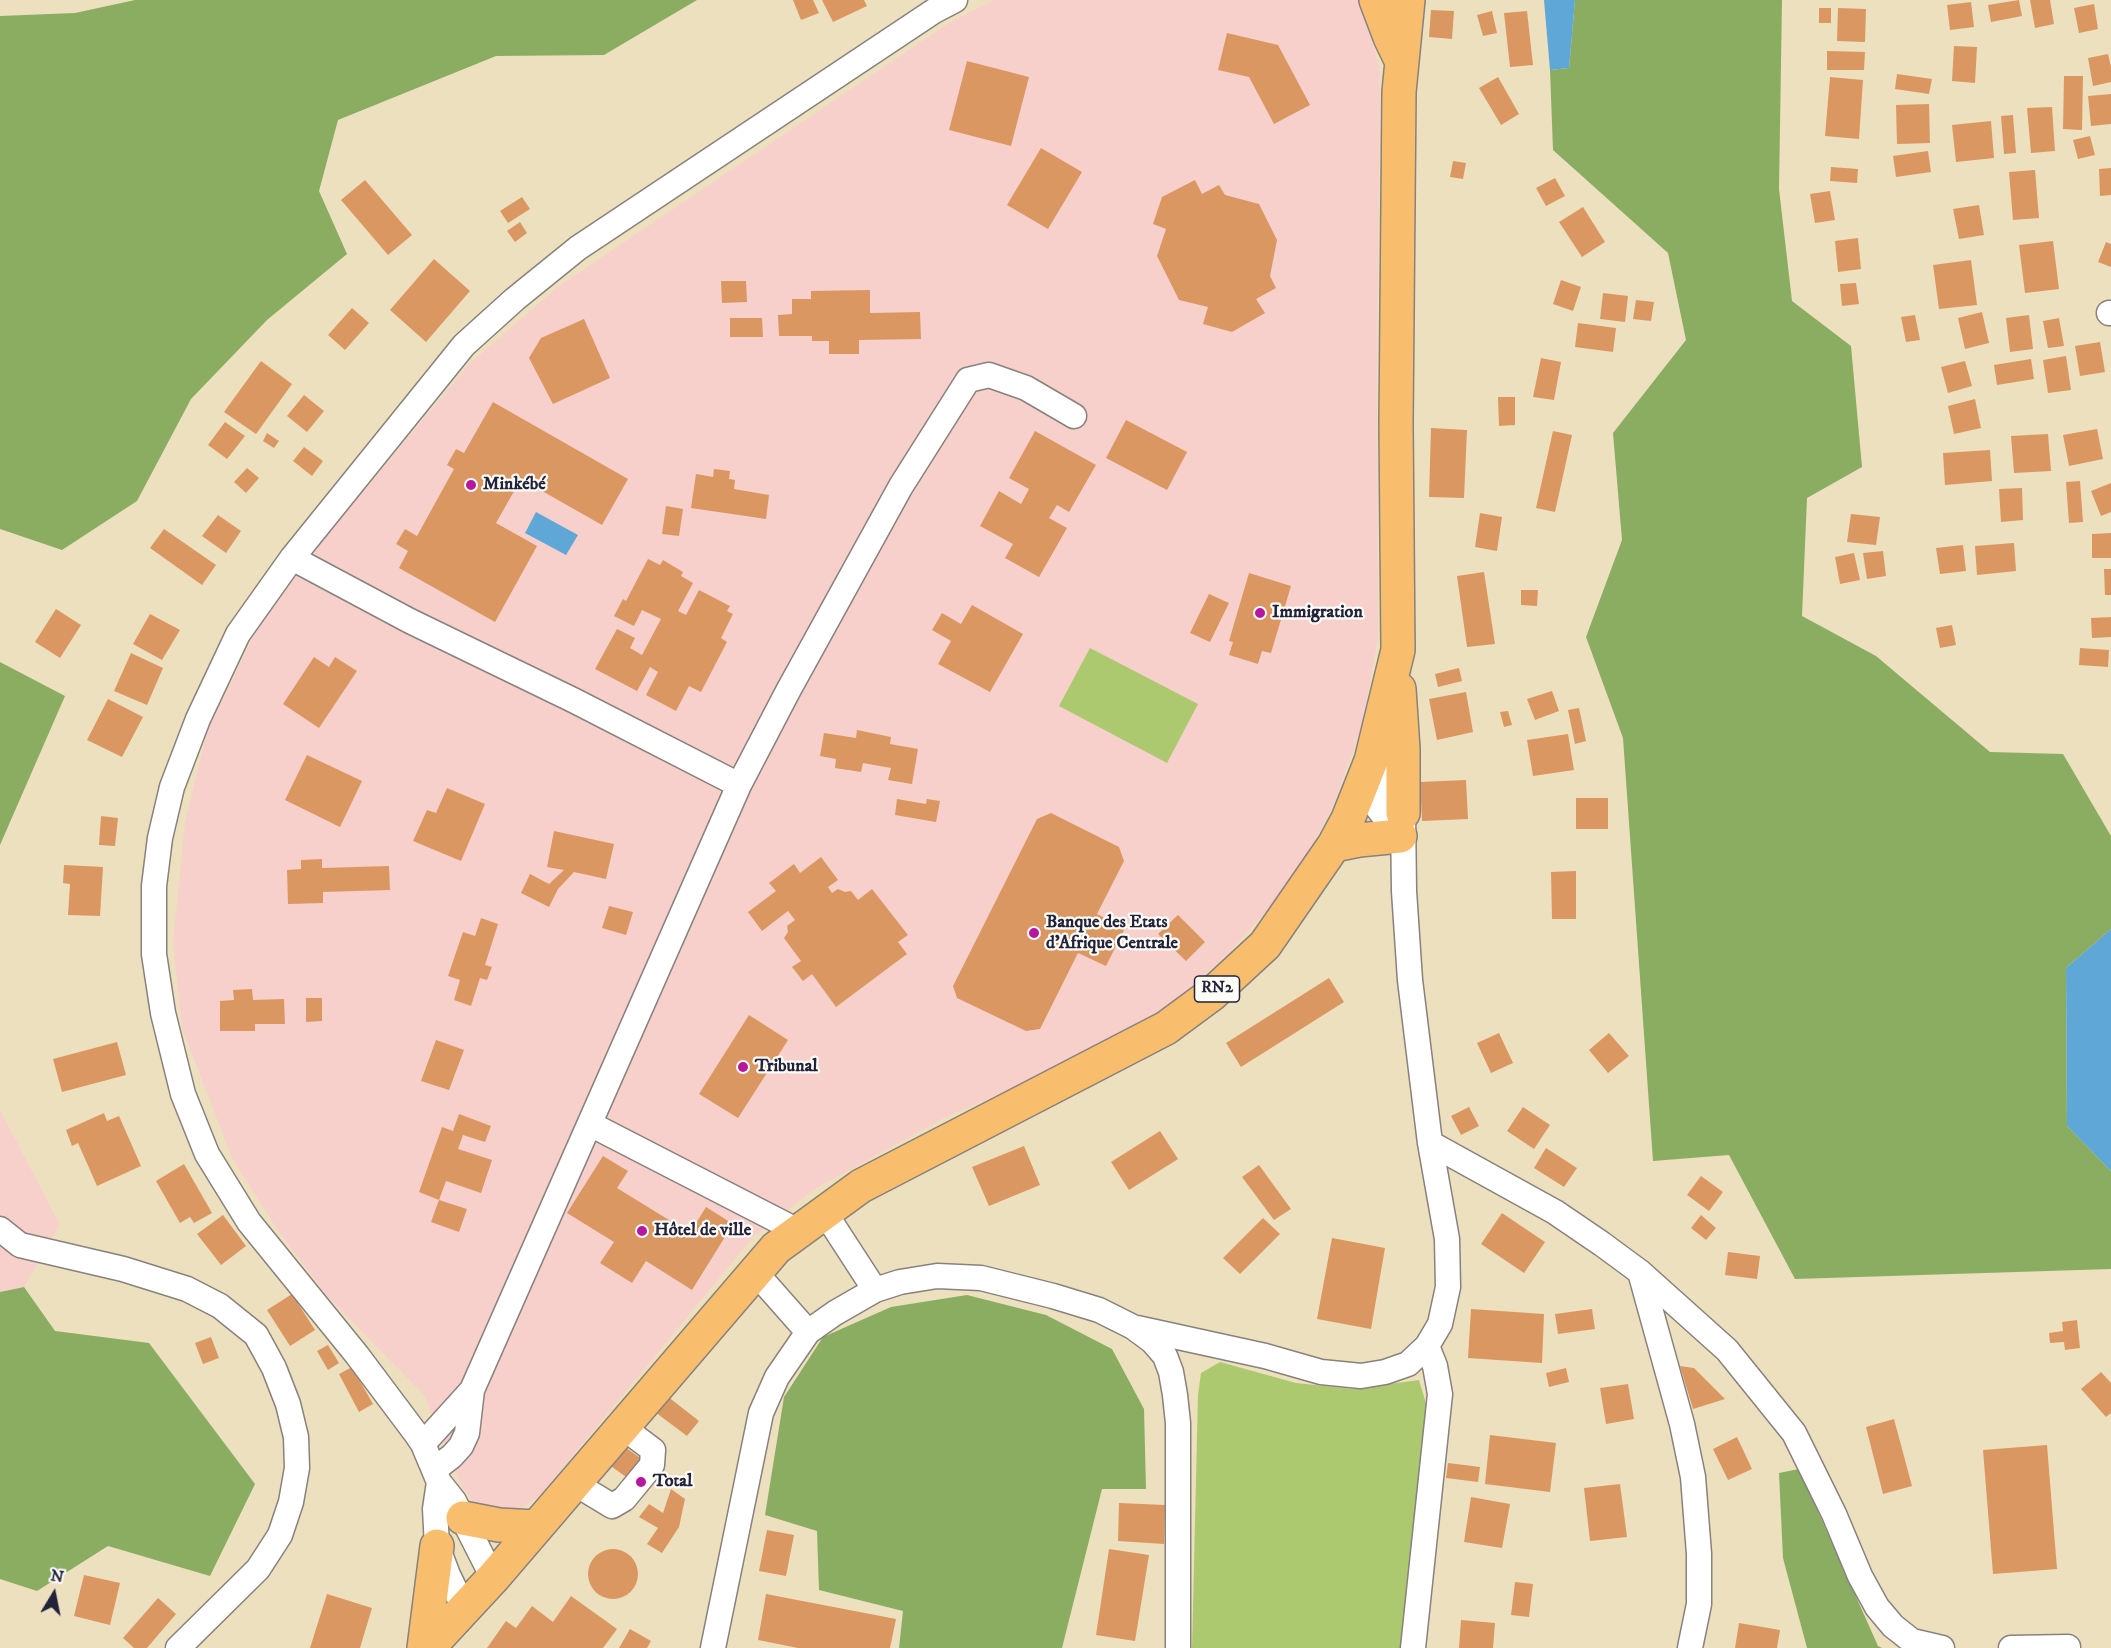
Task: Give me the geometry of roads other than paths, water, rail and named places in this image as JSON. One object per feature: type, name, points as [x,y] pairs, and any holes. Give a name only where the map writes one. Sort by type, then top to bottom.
[{"type":"highway","points":[[1376,0],[1390,37],[1403,62]]},
{"type":"highway","name":"RN2","points":[[426,1648],[493,1578],[776,1248],[861,1186],[1166,1028],[1212,994],[1265,945],[1334,845],[1348,819],[1366,774],[1398,650],[1396,400],[1400,92],[1408,0]]},
{"type":"highway","points":[[1334,845],[1402,830],[1398,650]]},
{"type":"highway","points":[[463,1518],[499,1525],[536,1527]]},
{"type":"highway","points":[[426,1648],[437,1546]]},
{"type":"street","points":[[493,1578],[454,1501],[437,1476],[423,1444],[357,1355],[249,1222],[207,1154],[183,1094],[161,1004],[154,954],[154,886],[160,838],[172,787],[198,719],[238,634],[292,558],[464,345],[515,299],[578,248],[914,24],[955,0]]},
{"type":"street","points":[[464,1608],[437,1546],[435,1509],[437,1476],[461,1446],[467,1432],[472,1390],[739,785],[793,681],[901,486],[968,380],[989,375],[1026,388],[1074,416]]},
{"type":"street","points":[[292,558],[410,621],[573,700],[739,785]]},
{"type":"street","points":[[1133,1327],[1265,1356],[1321,1372],[1361,1376],[1385,1372],[1408,1364],[1427,1347],[1440,1324],[1448,1287],[1447,1239],[1430,1143],[1410,980],[1402,830],[1397,797],[1388,782],[1366,774]]},
{"type":"street","points":[[590,1124],[798,1231]]},
{"type":"street","points":[[1430,1143],[1555,1212],[1602,1244],[1640,1272],[1727,1350],[1794,1433],[1834,1514],[1860,1576],[1877,1607],[1893,1626],[1912,1641],[1942,1648]]},
{"type":"street","points":[[825,1213],[875,1290]]},
{"type":"street","points":[[0,1229],[20,1245],[123,1269],[195,1293],[220,1306],[256,1335],[274,1368],[288,1404],[296,1437],[297,1468],[291,1502],[280,1535],[258,1569],[178,1648]]},
{"type":"street","points":[[755,1272],[808,1332]]},
{"type":"street","points":[[1640,1272],[1682,1424],[1693,1477],[1699,1554],[1699,1604],[1690,1648]]},
{"type":"street","points":[[713,1648],[761,1413],[777,1377],[808,1332],[835,1313],[875,1290],[900,1282],[937,1276],[981,1278],[1099,1310],[1133,1327],[1152,1341],[1165,1356],[1171,1372],[1178,1423],[1178,1648]]},
{"type":"street","points":[[1413,1648],[1440,1394],[1435,1366],[1427,1347]]},
{"type":"street","points":[[423,1444],[472,1390]]},
{"type":"street","points":[[574,1482],[612,1506],[624,1499],[652,1466],[653,1450],[621,1426]]},
{"type":"street","points":[[2011,1648],[2068,1647]]},
{"type":"water","points":[[1544,0],[1575,0],[1569,68],[1550,70]]},
{"type":"water","points":[[536,512],[578,535],[566,555],[525,533]]},
{"type":"water","points":[[2111,929],[2111,1171],[2067,1126],[2066,968]]},
{"type":"place","name":"Minkébé","points":[[471,485]]},
{"type":"place","name":"Immigration","points":[[1260,613]]},
{"type":"place","name":"Banque des Etats d'Afrique Centrale","points":[[1034,933]]},
{"type":"place","name":"Tribunal","points":[[743,1067]]},
{"type":"place","name":"Hôtel de ville","points":[[642,1231]]},
{"type":"place","name":"Total","points":[[641,1482]]}]
